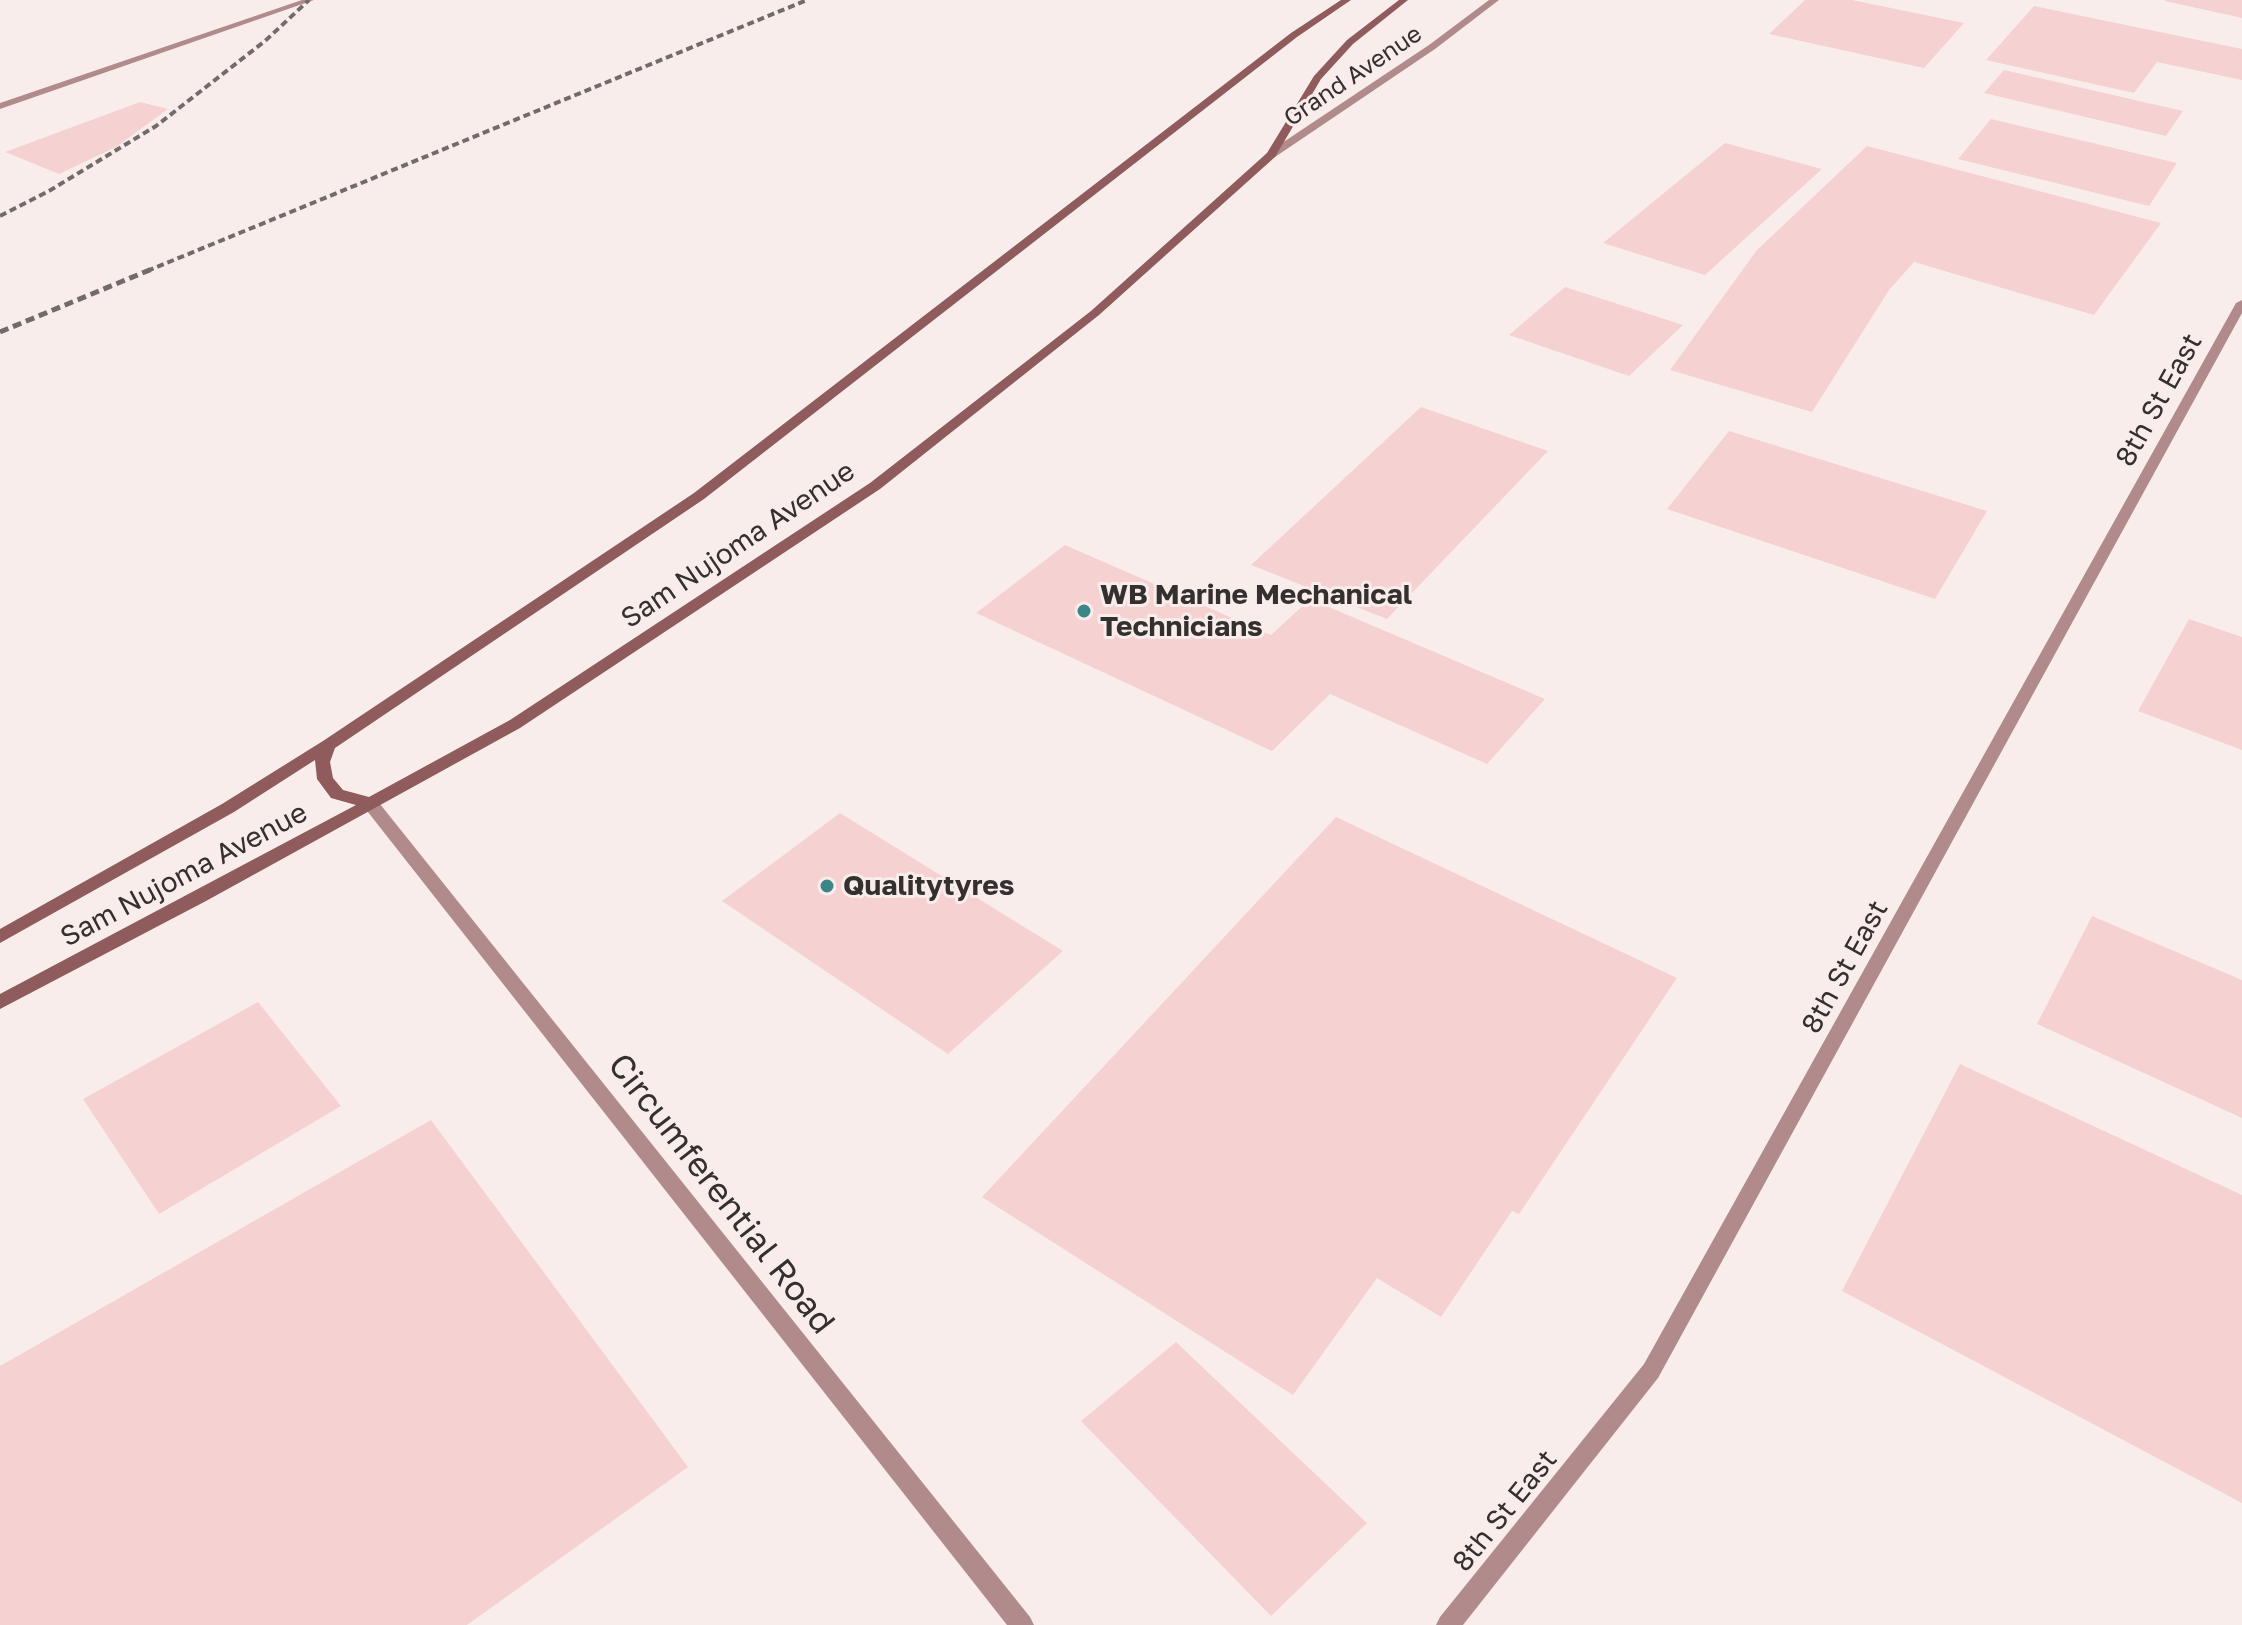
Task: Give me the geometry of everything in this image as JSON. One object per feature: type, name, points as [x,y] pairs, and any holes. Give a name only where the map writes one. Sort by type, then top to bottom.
[{"type":"main road","name":"Sam Nujoma Avenue","points":[[0,937],[228,808],[328,745],[699,496],[1294,35],[1347,0]]},
{"type":"main road","name":"Sam Nujoma Avenue","points":[[0,1002],[200,897],[515,724],[875,486],[1095,313],[1271,155],[1317,78],[1350,42],[1404,0]]},
{"type":"main road","points":[[328,745],[322,762],[325,779],[337,794],[370,803]]},
{"type":"street","points":[[0,106],[310,0]]},
{"type":"street","name":"Grand Avenue","points":[[1271,155],[1432,47],[1495,0]]},
{"type":"street","name":"8th St East","points":[[1448,1625],[1651,1371],[2242,303]]},
{"type":"street","name":"Circumferential Road","points":[[370,803],[1022,1625]]},
{"type":"building","points":[[1805,0],[1852,0],[1964,23],[1924,68],[1769,34]]},
{"type":"building","points":[[2242,0],[2242,18],[2165,1]]},
{"type":"building","points":[[2034,6],[2242,49],[2242,80],[2157,62],[2134,93],[1986,60]]},
{"type":"building","points":[[2004,70],[2183,111],[2166,136],[1984,93]]},
{"type":"building","points":[[140,102],[168,109],[116,147],[59,174],[5,152]]},
{"type":"building","points":[[1991,119],[2177,163],[2149,206],[1958,159]]},
{"type":"building","points":[[1725,143],[1822,169],[1705,275],[1603,243]]},
{"type":"building","points":[[1867,146],[2161,223],[2094,315],[1914,262],[1889,290],[1812,412],[1670,370],[1757,250]]},
{"type":"building","points":[[1565,287],[1683,325],[1629,376],[1509,335]]},
{"type":"building","points":[[1421,407],[1548,451],[1387,619],[1251,565]]},
{"type":"building","points":[[1729,431],[1987,511],[1935,599],[1667,509]]},
{"type":"building","points":[[1065,545],[1271,635],[1310,599],[1545,699],[1487,764],[1330,694],[1272,751],[976,613]]},
{"type":"building","points":[[2189,619],[2242,637],[2242,750],[2138,711]]},
{"type":"building","points":[[840,813],[1063,951],[948,1054],[722,901]]},
{"type":"building","points":[[1336,817],[1677,978],[1519,1214],[1512,1211],[1441,1317],[1377,1278],[1293,1395],[982,1197]]},
{"type":"building","points":[[2092,916],[2242,980],[2242,1118],[2037,1024]]},
{"type":"building","points":[[258,1002],[341,1106],[159,1214],[83,1099]]},
{"type":"building","points":[[1960,1064],[2242,1195],[2242,1503],[1842,1291]]},
{"type":"building","points":[[431,1120],[688,1467],[467,1625],[0,1625],[0,1366]]},
{"type":"building","points":[[1176,1342],[1367,1523],[1271,1616],[1081,1421]]},
{"type":"railway","points":[[0,216],[49,191],[156,126],[265,41],[309,0]]},
{"type":"railway","points":[[147,271],[807,0]]},
{"type":"railway","points":[[0,332],[152,269]]},
{"type":"place","name":"WB Marine Mechanical Technicians","points":[[1084,611]]},
{"type":"place","name":"Qualitytyres","points":[[827,886]]}]
